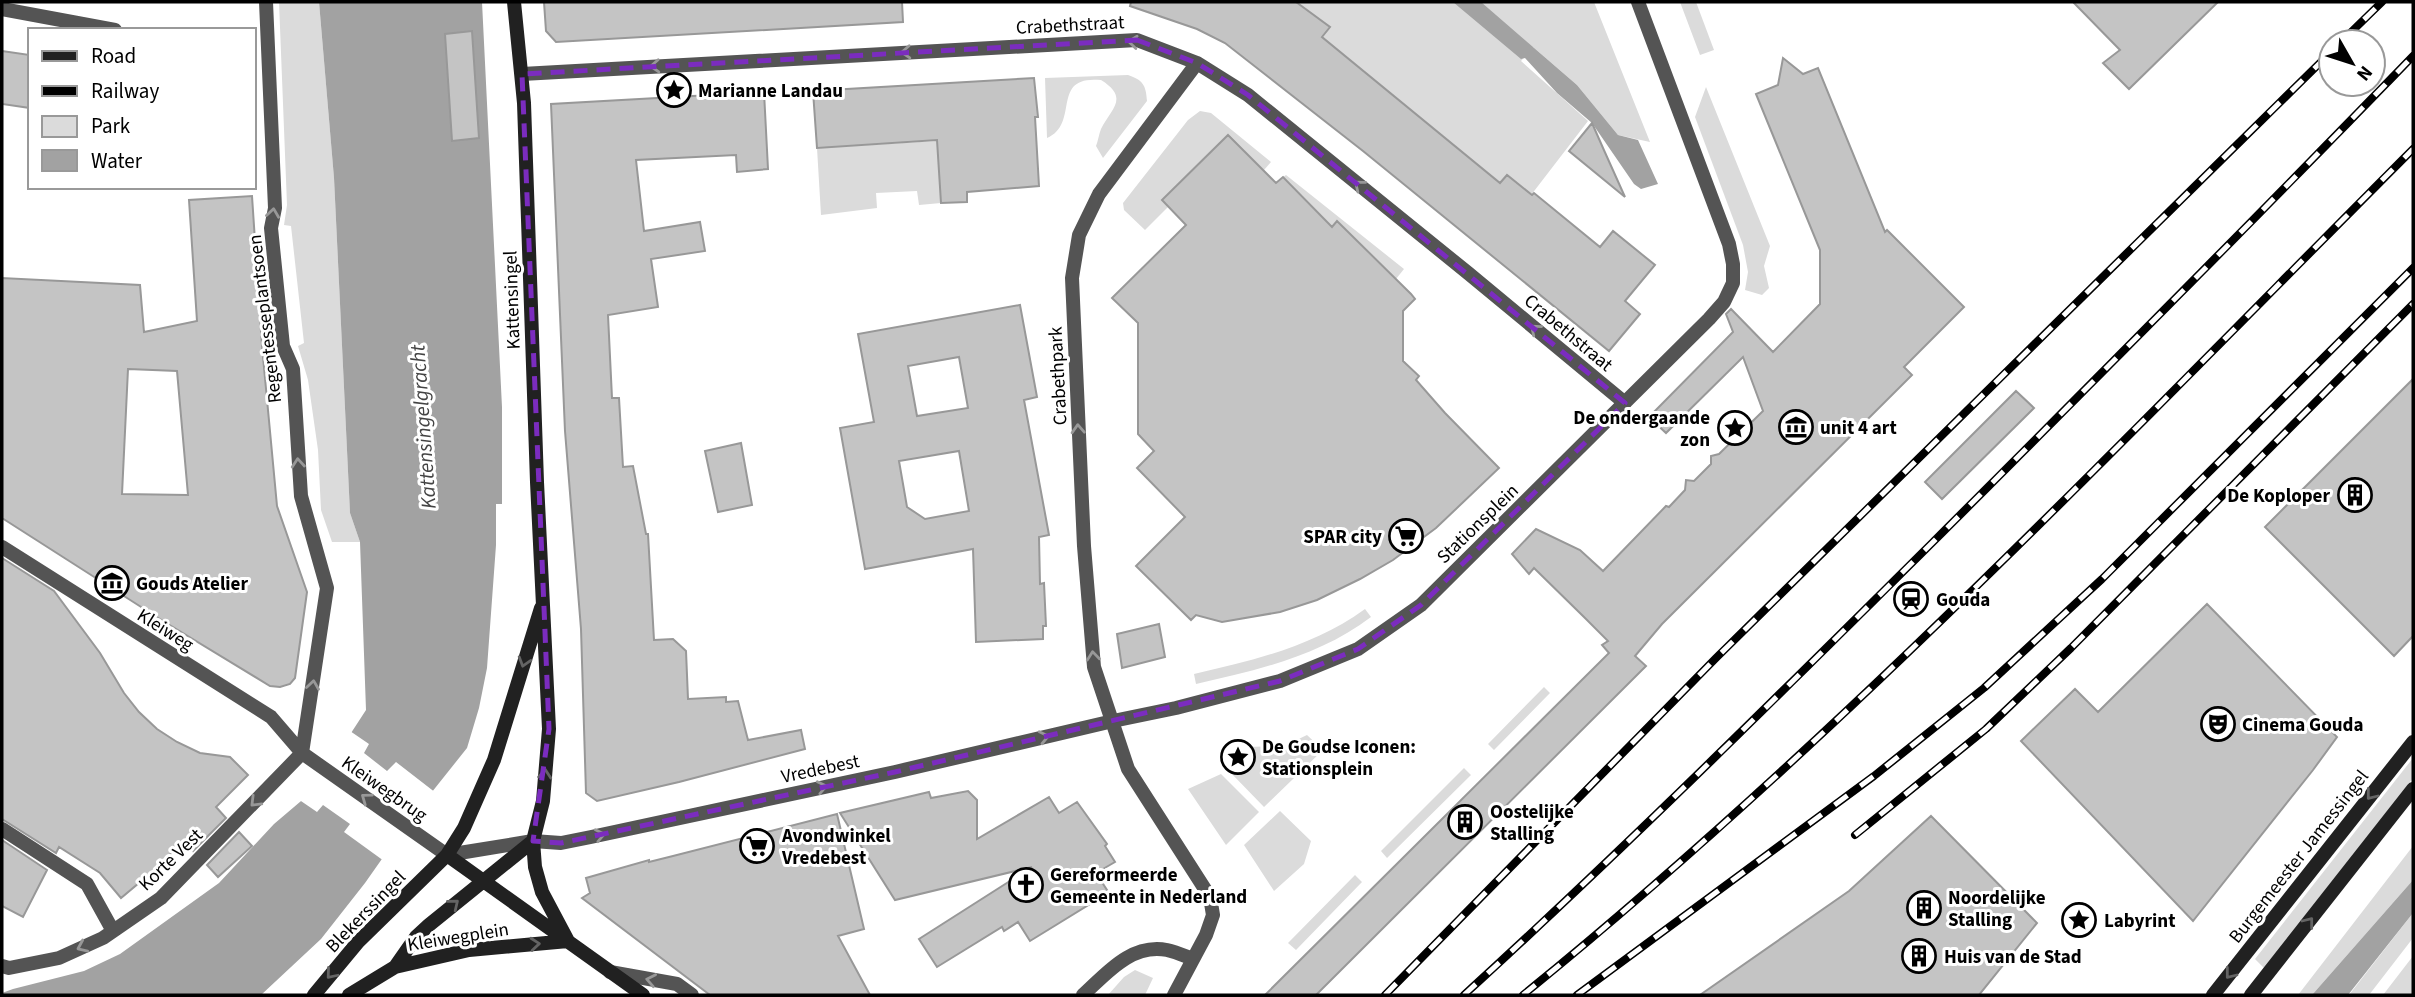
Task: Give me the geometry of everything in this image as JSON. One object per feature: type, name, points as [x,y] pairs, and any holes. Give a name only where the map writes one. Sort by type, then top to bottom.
[{"type":"main road","name":"Kattensingel","points":[[514,2],[522,74],[549,729],[543,802],[533,841]]},
{"type":"main road","name":"Kattensingel","points":[[447,855],[464,828],[494,760],[544,597]]},
{"type":"main road","name":"Burgemeester Jamessingel","points":[[2213,995],[2413,742]]},
{"type":"main road","points":[[2251,995],[2413,789]]},
{"type":"main road","name":"Kleiwegplein","points":[[395,967],[416,937],[533,841]]},
{"type":"main road","points":[[533,841],[535,867],[542,892],[568,942],[643,995]]},
{"type":"main road","name":"Kleiwegplein","points":[[447,855],[568,942]]},
{"type":"main road","name":"Blekerssingel","points":[[314,995],[358,942],[447,855]]},
{"type":"main road","name":"Kleiwegplein","points":[[395,967],[456,952],[568,942]]},
{"type":"main road","points":[[349,995],[395,967]]},
{"type":"street","name":"Regentesseplantsoen","points":[[266,2],[260,37],[275,208],[271,228],[283,346],[293,369],[301,496],[327,588],[302,753]]},
{"type":"street","name":"Stationsplein","points":[[1113,721],[1280,681],[1358,649],[1421,605],[1643,387],[1724,302],[1732,283],[1733,264],[1725,232],[1638,2]]},
{"type":"street","points":[[2,9],[104,28]]},
{"type":"street","name":"Crabethstraat","points":[[522,74],[1137,40],[1197,63],[1248,95],[1625,403]]},
{"type":"street","name":"Crabethpark","points":[[1113,721],[1094,667],[1084,546],[1072,278],[1079,234],[1099,194],[1197,63]]},
{"type":"street","name":"Kleiweg","points":[[2,547],[271,717],[302,753]]},
{"type":"street","points":[[1113,721],[1128,769],[1210,897],[1213,915],[1206,935],[1174,995]]},
{"type":"street","name":"Vredebest","points":[[533,841],[561,843],[591,837],[895,772],[1113,721]]},
{"type":"street","name":"Kleiwegbrug","points":[[302,753],[447,855]]},
{"type":"street","name":"Korte Vest","points":[[2,966],[9,968],[58,958],[103,938],[161,898],[302,753]]},
{"type":"street","points":[[2,829],[87,884],[113,931]]},
{"type":"street","points":[[447,855],[533,841]]},
{"type":"street","points":[[1083,995],[1124,958],[1142,950],[1166,950],[1193,959]]},
{"type":"street","points":[[608,971],[677,985],[692,995]]},
{"type":"highlighted area","points":[[1137,40],[1197,63],[1248,95],[1625,403],[1421,605],[1358,649],[1280,681],[895,772],[561,843],[533,841],[549,729],[522,74]]},
{"type":"green space","points":[[279,2],[319,2],[334,178],[350,513],[360,542],[332,542],[321,510],[318,450],[308,380],[298,346],[304,343],[291,226],[284,225],[287,205]]},
{"type":"green space","points":[[1296,2],[1594,2],[1650,142],[1618,135],[1577,85],[1533,47],[1521,61],[1588,121],[1528,199],[1509,191],[1319,41],[1329,27]]},
{"type":"green space","points":[[1680,2],[1696,2],[1714,50],[1700,55]]},
{"type":"green space","points":[[1128,75],[1143,84],[1147,101],[1103,158],[1096,146],[1101,129],[1116,104],[1116,98],[1110,86],[1101,80],[1085,80],[1075,85],[1070,92],[1062,122],[1057,131],[1047,138],[1045,78]]},
{"type":"green space","points":[[1706,87],[1770,246],[1764,266],[1769,288],[1762,295],[1745,290],[1748,272],[1743,245],[1695,117]]},
{"type":"green space","points":[[1200,111],[1211,113],[1271,162],[1264,170],[1228,135],[1162,200],[1168,207],[1145,230],[1124,210],[1123,203],[1188,120]]},
{"type":"green space","points":[[937,141],[941,203],[919,205],[917,191],[876,193],[877,208],[821,215],[817,148]]},
{"type":"green space","points":[[1286,175],[1404,269],[1396,279],[1338,221],[1332,227],[1283,177]]},
{"type":"green space","points":[[1365,609],[1371,617],[1351,631],[1309,652],[1265,667],[1196,684],[1194,674],[1261,657],[1305,642],[1346,622]]},
{"type":"green space","points":[[1544,687],[1550,693],[1494,750],[1488,744]]},
{"type":"green space","points":[[1307,735],[1323,750],[1264,807],[1230,772],[1248,763],[1247,747],[1284,746]]},
{"type":"green space","points":[[2413,758],[2413,778],[2264,968],[2255,959]]},
{"type":"green space","points":[[1464,768],[1471,775],[1387,858],[1381,851]]},
{"type":"green space","points":[[1221,774],[1259,812],[1226,845],[1188,789]]},
{"type":"green space","points":[[1280,811],[1311,841],[1304,864],[1274,891],[1244,845]]},
{"type":"green space","points":[[2413,846],[2413,880],[2312,995],[2298,995]]},
{"type":"green space","points":[[1355,875],[1362,882],[1296,950],[1288,943]]},
{"type":"green space","points":[[2413,913],[2413,938],[2369,995],[2349,995]]},
{"type":"green space","points":[[2413,956],[2413,995],[2383,995]]},
{"type":"green space","points":[[1135,970],[1153,978],[1145,995],[1108,995],[1124,977]]},
{"type":"water","name":"Kattensingelgracht","points":[[319,2],[482,2],[502,407],[502,504],[496,504],[496,545],[487,668],[467,748],[416,812],[399,810],[380,834],[384,856],[365,883],[321,939],[261,995],[2,995],[13,989],[84,971],[120,954],[219,883],[274,824],[314,790],[366,710],[360,542],[350,513],[334,178]]},
{"type":"water","points":[[1453,2],[1481,2],[1577,85],[1618,135],[1638,140],[1658,184],[1641,189],[1634,184],[1592,123],[1557,93],[1525,58],[1521,59]]},
{"type":"water","points":[[2413,880],[2413,913],[2348,995],[2312,995]]},
{"type":"pier","points":[[350,731],[369,744],[364,753],[387,771],[396,762],[436,793],[418,815],[401,813],[383,835],[387,856],[384,861],[344,832],[350,824],[323,805],[317,812],[298,799],[311,788]]},
{"type":"building","points":[[544,2],[902,2],[903,22],[556,42],[546,31]]},
{"type":"building","points":[[1131,2],[1296,2],[1330,27],[1322,37],[1500,183],[1507,175],[1532,195],[1534,193],[1600,247],[1613,231],[1655,265],[1625,301],[1640,314],[1609,351],[1225,43],[1197,29],[1130,6]]},
{"type":"building","points":[[2073,2],[2218,2],[2129,89],[2103,63],[2120,50]]},
{"type":"building","points":[[472,31],[479,138],[452,141],[445,34]]},
{"type":"building","points":[[2,51],[28,55],[28,108],[2,104]]},
{"type":"building","points":[[1783,58],[1803,74],[1818,68],[1885,232],[1887,230],[1964,307],[1904,367],[1912,375],[1662,624],[1635,656],[1646,666],[1316,995],[1265,995],[1609,653],[1602,645],[1608,641],[1534,568],[1529,574],[1512,554],[1536,529],[1580,550],[1603,571],[1685,490],[1686,480],[1694,481],[1711,464],[1711,456],[1719,454],[1763,411],[1743,357],[1666,433],[1649,417],[1733,332],[1726,314],[1731,309],[1773,352],[1820,304],[1820,250],[1756,94],[1778,85]]},
{"type":"building","points":[[1034,78],[1038,117],[1035,117],[1039,186],[967,192],[967,202],[941,203],[937,140],[817,148],[813,91]]},
{"type":"building","points":[[764,92],[768,169],[737,172],[736,155],[636,160],[644,231],[700,222],[705,251],[651,259],[658,307],[608,315],[612,398],[619,398],[623,467],[633,466],[648,534],[654,640],[673,639],[686,651],[688,699],[726,697],[726,702],[738,701],[748,740],[801,730],[805,749],[597,801],[586,793],[581,629],[565,431],[551,104]]},
{"type":"building","points":[[1592,123],[1603,148],[1625,197],[1569,151]]},
{"type":"building","points":[[1228,135],[1276,183],[1283,177],[1332,227],[1337,221],[1411,294],[1415,299],[1403,311],[1403,361],[1419,376],[1416,380],[1445,413],[1499,468],[1436,528],[1393,560],[1360,579],[1317,600],[1280,612],[1222,622],[1196,615],[1191,620],[1136,566],[1185,517],[1137,468],[1154,451],[1138,434],[1138,323],[1112,298],[1186,225],[1162,200]]},
{"type":"building","points":[[252,196],[277,506],[307,592],[295,678],[290,684],[280,687],[270,686],[163,621],[2,518],[2,278],[140,285],[144,332],[197,321],[189,200]],"holes":[[[128,369],[177,371],[188,495],[122,494]]]},
{"type":"building","points":[[1020,305],[1037,397],[1024,400],[1049,535],[1039,537],[1040,584],[1044,583],[1046,626],[1043,626],[1043,639],[976,642],[973,549],[865,569],[840,428],[874,422],[858,334]],"holes":[[[959,357],[968,408],[917,416],[908,366]],[[959,451],[969,511],[925,519],[907,507],[899,461]]]},
{"type":"building","name":"De Koploper","points":[[2413,379],[2413,636],[2394,656],[2265,527]]},
{"type":"building","points":[[2016,391],[2034,408],[1942,499],[1925,482]]},
{"type":"building","points":[[741,443],[752,505],[718,512],[705,451]]},
{"type":"building","points":[[2,558],[54,591],[100,653],[124,693],[157,729],[200,753],[230,757],[248,775],[216,807],[226,818],[193,851],[183,841],[158,867],[121,898],[100,873],[59,847],[56,853],[2,819]]},
{"type":"building","name":"Cinema Gouda","points":[[2207,604],[2337,737],[2193,921],[2021,741],[2075,689],[2098,712]]},
{"type":"building","points":[[1159,624],[1165,657],[1122,668],[1117,634]]},
{"type":"building","name":"Gereformeerde Gemeente in Nederland","points":[[968,791],[977,800],[977,839],[1049,797],[1059,813],[1077,802],[1107,844],[1105,846],[1115,862],[1096,873],[1107,890],[1088,902],[1090,904],[1030,941],[1018,922],[1004,931],[1002,927],[937,967],[919,939],[1032,867],[895,900],[840,813],[929,792],[931,798]]},
{"type":"building","points":[[837,814],[864,929],[838,936],[870,995],[710,995],[582,898],[590,893],[586,878]]},
{"type":"building","name":"Noordelijke Stalling","points":[[1931,816],[2037,923],[1979,995],[1700,995],[1849,891]]},
{"type":"building","points":[[239,832],[252,846],[218,877],[207,865]]},
{"type":"building","points":[[2,840],[47,870],[23,917],[2,906]]},
{"type":"railway","points":[[2355,28],[2382,2]]},
{"type":"railway","points":[[1464,995],[1642,828],[1816,658],[2413,56]]},
{"type":"railway","points":[[1385,995],[1716,658],[2317,66]]},
{"type":"railway","points":[[1523,995],[1756,795],[1868,690],[2088,476],[2413,149]]},
{"type":"railway","points":[[1577,995],[1874,776],[1984,688],[2102,579],[2413,268]]},
{"type":"railway","points":[[1855,835],[1986,729],[2071,648],[2413,304]]},
{"type":"place","name":"Marianne Landau","points":[[674,90]]},
{"type":"place","name":"unit 4 art","points":[[1796,427]]},
{"type":"place","name":"De ondergaande zon","points":[[1735,428]]},
{"type":"place","name":"De Koploper","points":[[2355,495]]},
{"type":"place","name":"SPAR city","points":[[1406,536]]},
{"type":"place","name":"Gouds Atelier","points":[[112,583]]},
{"type":"place","name":"Gouda","points":[[1911,599]]},
{"type":"place","name":"Cinema Gouda","points":[[2218,724]]},
{"type":"place","name":"De Goudse Iconen: Stationsplein","points":[[1238,757]]},
{"type":"place","name":"Oostelijke Stalling","points":[[1465,822]]},
{"type":"place","name":"Avondwinkel Vredebest","points":[[757,846]]},
{"type":"place","name":"Gereformeerde Gemeente in Nederland","points":[[1026,885]]},
{"type":"place","name":"Noordelijke Stalling","points":[[1924,908]]},
{"type":"place","name":"Labyrint","points":[[2079,920]]},
{"type":"place","name":"Huis van de Stad","points":[[1919,956]]}]
